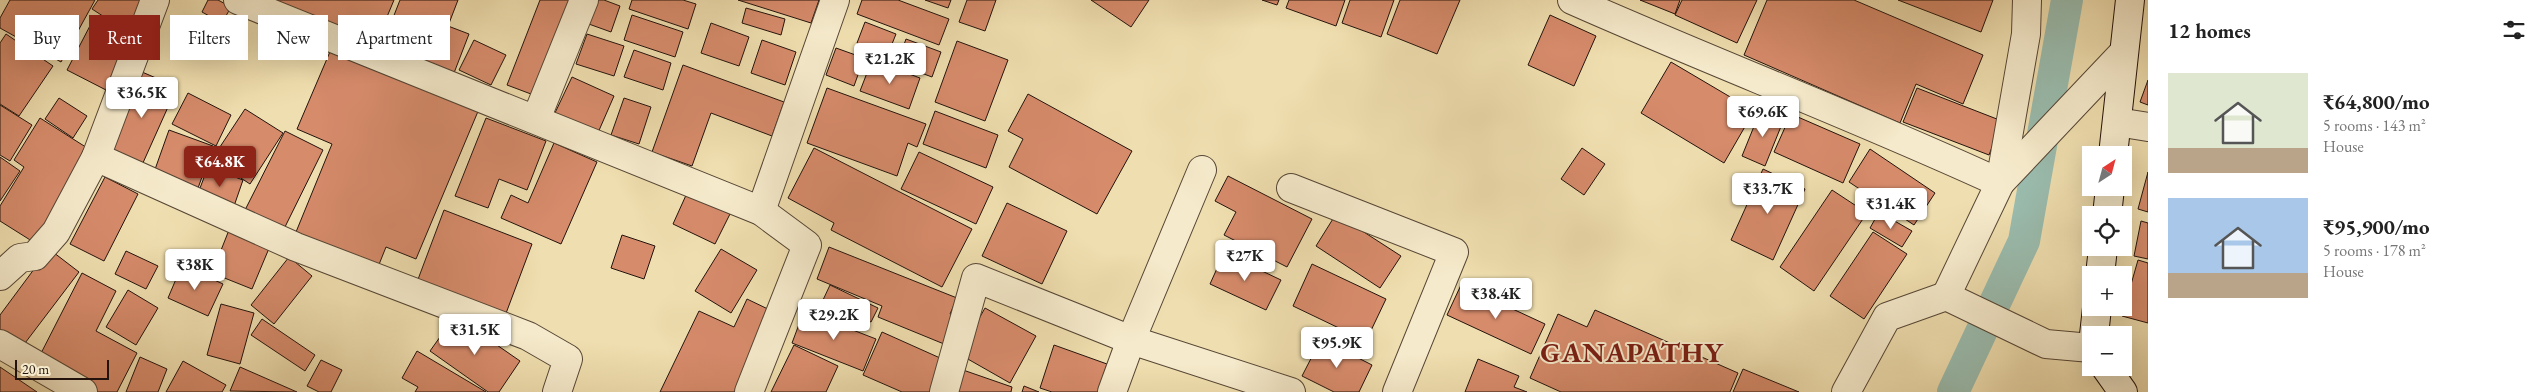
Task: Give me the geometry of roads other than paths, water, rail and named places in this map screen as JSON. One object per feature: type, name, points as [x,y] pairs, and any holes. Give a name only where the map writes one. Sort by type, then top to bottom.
[{"type":"street","points":[[0,276],[10,252],[35,256],[56,232],[96,158],[155,0]]},
{"type":"street","points":[[238,0],[761,211],[807,245],[749,392]]},
{"type":"street","points":[[536,119],[584,0]]},
{"type":"street","points":[[761,211],[835,0]]},
{"type":"street","points":[[1572,0],[1683,49],[2001,182]]},
{"type":"street","points":[[1948,296],[2001,182],[2026,34],[2027,0]]},
{"type":"street","points":[[2114,146],[2122,54],[2130,0]]},
{"type":"street","points":[[2001,182],[2122,54]]},
{"type":"street","points":[[2117,122],[2148,128]]},
{"type":"street","points":[[96,158],[296,247],[528,336],[568,359],[566,371],[557,392]]},
{"type":"street","points":[[1112,392],[1131,340],[1202,170]]},
{"type":"street","points":[[1291,188],[1454,252],[1397,392]]},
{"type":"street","points":[[944,392],[976,278],[1131,340],[1291,392]]},
{"type":"street","points":[[1846,392],[1887,317],[1948,296],[2046,344],[2082,347]]},
{"type":"street","points":[[0,344],[83,392]]},
{"type":"street","points":[[2112,376],[2123,392]]},
{"type":"waterway","points":[[1953,392],[2024,241],[2067,0]]},
{"type":"district","name":"GANAPATHY","points":[[1632,352]]}]
